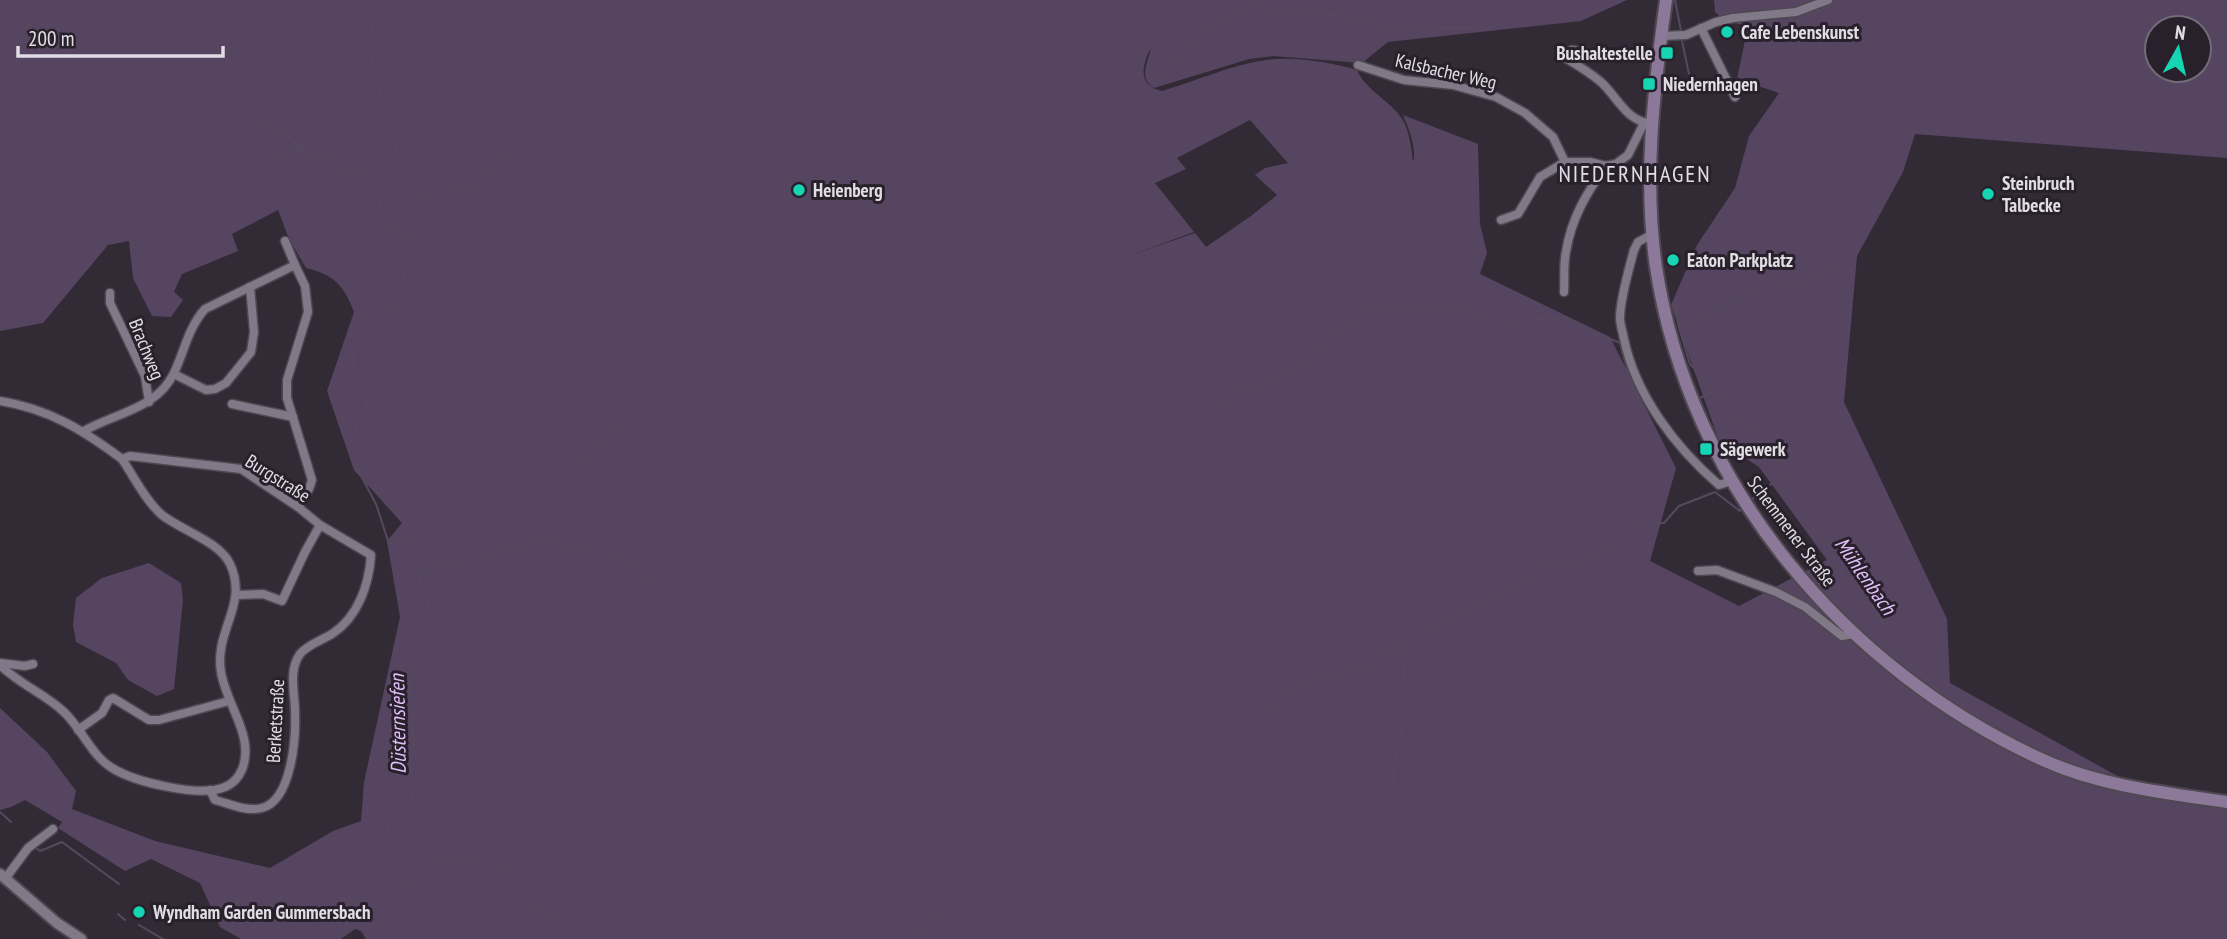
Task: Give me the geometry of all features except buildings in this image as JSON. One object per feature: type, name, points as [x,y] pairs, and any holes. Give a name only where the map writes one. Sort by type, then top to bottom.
[{"type":"main road","name":"Schemmener Straße","points":[[1666,0],[1648,123],[1656,267],[1674,349],[1702,426],[1755,520],[1812,593],[1853,634],[1980,728],[2045,761],[2106,781],[2168,794],[2227,802]]},
{"type":"street","points":[[1661,36],[1678,37],[1733,18],[1796,12],[1828,0]]},
{"type":"street","points":[[1701,28],[1735,97]]},
{"type":"street","points":[[1501,220],[1518,214],[1540,177],[1565,162],[1590,162],[1606,166],[1623,161],[1648,123],[1618,102],[1603,84],[1564,57],[1572,50],[1611,57]]},
{"type":"street","name":"Kalsbacher Weg","points":[[1358,65],[1404,80],[1453,85],[1496,97],[1525,113],[1553,136],[1565,162]]},
{"type":"street","points":[[1564,292],[1565,253],[1573,225],[1583,201],[1606,166]]},
{"type":"street","name":"Schemmener Straße","points":[[1653,234],[1638,242],[1630,266],[1620,318],[1626,350],[1653,411],[1719,485],[1731,481]]},
{"type":"street","points":[[285,241],[305,286],[308,312],[287,380],[287,398],[312,480],[298,507]]},
{"type":"street","points":[[149,402],[174,374],[188,335],[205,309],[295,265]]},
{"type":"street","points":[[174,374],[206,390],[215,389],[231,377],[251,352],[254,332],[250,287]]},
{"type":"street","name":"Brachweg","points":[[84,431],[149,402],[145,376],[110,303],[110,293]]},
{"type":"street","points":[[0,401],[61,419],[84,431],[121,459],[162,514],[221,552],[228,560],[236,581],[237,595],[220,649],[220,671],[245,740],[246,755],[243,767],[236,779],[225,787],[211,790],[149,783],[113,768],[99,758],[63,711],[10,676],[0,664]]},
{"type":"street","points":[[232,404],[293,417]]},
{"type":"street","name":"Burgstraße","points":[[121,459],[130,456],[241,469],[298,507],[320,526],[370,555]]},
{"type":"street","points":[[237,595],[264,594],[282,601],[304,552],[320,526]]},
{"type":"street","name":"Berketstraße","points":[[211,790],[215,800],[251,809],[269,805],[282,792],[288,779],[296,714],[293,670],[301,653],[335,632],[350,618],[365,588],[370,555]]},
{"type":"street","name":"Schemmener Straße","points":[[1698,570],[1717,570],[1776,592],[1805,607],[1842,636],[1853,634]]},
{"type":"street","points":[[0,664],[33,664]]},
{"type":"street","points":[[78,730],[102,713],[113,698],[149,720],[159,720],[229,701]]},
{"type":"street","points":[[53,829],[28,848],[2,877],[57,923],[81,939]]},
{"type":"shaded area","points":[[0,0],[1627,0],[1581,21],[1388,42],[1362,63],[1273,56],[1249,59],[1154,88],[1162,91],[1253,62],[1277,59],[1312,60],[1357,70],[1366,84],[1402,119],[1410,140],[1413,162],[1413,145],[1403,115],[1478,144],[1480,224],[1487,253],[1480,274],[1610,337],[1676,468],[1650,561],[1739,606],[1827,560],[1759,467],[1719,441],[1671,305],[1697,245],[1735,188],[1749,136],[1779,93],[1737,79],[1749,21],[1727,23],[1715,12],[1714,0],[2227,0],[2227,158],[1915,134],[1903,172],[1857,256],[1844,402],[1947,619],[1950,683],[2119,777],[2227,803],[2227,939],[366,939],[361,931],[355,929],[341,939],[241,939],[220,927],[200,883],[151,859],[125,871],[58,828],[62,822],[25,800],[0,810],[0,708],[47,752],[76,791],[72,809],[155,841],[270,868],[333,831],[361,821],[364,782],[400,617],[387,541],[402,523],[354,470],[327,391],[354,312],[337,282],[306,268],[289,239],[278,210],[232,234],[238,251],[182,274],[174,292],[183,300],[171,317],[152,316],[133,278],[129,241],[108,245],[43,323],[0,331]],"holes":[[[1151,48],[1145,75],[1154,88],[1145,80],[1144,68]],[[1250,120],[1288,163],[1265,168],[1255,175],[1277,195],[1206,247],[1195,233],[1131,255],[1194,232],[1155,183],[1186,169],[1177,158]]]},
{"type":"shaded area","points":[[149,563],[181,583],[183,600],[174,689],[157,696],[128,680],[116,663],[76,642],[73,625],[76,598],[102,578]]},
{"type":"waterway","name":"Düsternsiefen","points":[[380,0],[368,42],[385,113],[384,120]]},
{"type":"waterway","points":[[1488,0],[1506,24]]},
{"type":"waterway","points":[[1675,0],[1681,31]]},
{"type":"waterway","points":[[1738,23],[1757,25],[1765,32],[1771,33],[1842,0]]},
{"type":"waterway","points":[[1158,81],[1196,37],[1214,23],[1236,12],[1255,7],[1343,16],[1385,27],[1398,24],[1483,30],[1503,23]]},
{"type":"waterway","points":[[1682,41],[1689,74]]},
{"type":"waterway","points":[[1618,96],[1628,107]]},
{"type":"waterway","points":[[260,119],[285,134],[305,155],[311,153],[329,160]]},
{"type":"waterway","name":"Düsternsiefen","points":[[390,130],[398,143],[396,150],[412,199],[409,233],[400,239],[399,247],[404,276],[390,308],[377,313],[373,321],[362,326],[354,348],[354,367],[365,385],[367,406],[361,413],[350,444],[354,451],[351,455],[376,504],[389,544],[406,537],[419,567],[420,583],[428,605],[426,631],[411,665],[408,708],[413,715],[413,754],[409,762],[414,786],[410,807],[387,821],[390,834]]},
{"type":"waterway","points":[[445,188],[478,183],[515,144]]},
{"type":"waterway","points":[[263,150],[287,155],[292,150],[302,151]]},
{"type":"waterway","points":[[334,163],[347,172],[350,170],[364,174],[379,201],[383,219],[399,238]]},
{"type":"waterway","points":[[413,202],[438,192]]},
{"type":"waterway","points":[[1680,323],[1704,316],[1742,297],[1762,293],[1770,287],[1805,282],[1819,277],[1826,270],[1838,268]]},
{"type":"waterway","name":"Mühlenbach","points":[[1676,299],[1678,324],[1690,364],[1723,398],[1736,418],[1749,428],[1765,450],[1778,458],[1815,525],[1827,540],[1837,567],[1861,601],[1876,609],[1887,633],[1908,661],[1943,695],[1966,710]]},
{"type":"waterway","points":[[1212,417],[1235,393],[1286,375],[1309,359],[1367,307],[1432,306],[1466,310]]},
{"type":"waterway","points":[[1476,311],[1498,322],[1567,317],[1577,326],[1620,343],[1631,384],[1640,403]]},
{"type":"waterway","points":[[1700,398],[1714,392]]},
{"type":"waterway","points":[[470,560],[514,548],[541,534],[561,511],[568,488],[568,474],[577,469],[624,421]]},
{"type":"waterway","points":[[1751,500],[1771,484],[1787,476]]},
{"type":"waterway","points":[[1261,714],[1285,692],[1301,691],[1316,675],[1362,670],[1396,646],[1406,635],[1421,631],[1531,578],[1536,569],[1551,565],[1565,567],[1594,554],[1623,547],[1629,533],[1635,532],[1639,522],[1664,523],[1679,506],[1715,492],[1740,511],[1741,509]]},
{"type":"waterway","points":[[540,536],[566,550],[594,550],[623,561],[640,570],[657,586]]},
{"type":"waterway","points":[[420,572],[463,562]]},
{"type":"waterway","points":[[1394,801],[1393,769],[1403,725],[1399,717],[1408,691],[1403,676],[1404,661],[1396,647]]},
{"type":"waterway","points":[[0,812],[11,822]]},
{"type":"waterway","points":[[36,848],[40,851],[62,842],[119,884]]},
{"type":"waterway","name":"Düsternsiefen","points":[[379,939],[397,919],[409,896],[389,852],[390,842]]},
{"type":"waterway","points":[[406,889],[421,874],[429,857]]},
{"type":"waterway","points":[[436,858],[500,865],[513,888],[531,908],[547,914],[565,914]]},
{"type":"waterway","points":[[915,939],[938,913],[959,876]]},
{"type":"waterway","points":[[118,914],[125,920]]},
{"type":"waterway","points":[[139,925],[163,939]]},
{"type":"place","name":"Cafe Lebenskunst","points":[[1727,32]]},
{"type":"place","name":"Bushaltestelle","points":[[1667,53]]},
{"type":"place","name":"Niedernhagen","points":[[1649,84]]},
{"type":"place","name":"Heienberg","points":[[799,190]]},
{"type":"place","name":"Steinbruch Talbecke","points":[[1988,194]]},
{"type":"place","name":"Eaton Parkplatz","points":[[1673,260]]},
{"type":"place","name":"Sägewerk","points":[[1706,449]]},
{"type":"place","name":"Wyndham Garden Gummersbach","points":[[139,912]]},
{"type":"district","name":"NIEDERNHAGEN","points":[[1635,174]]}]
